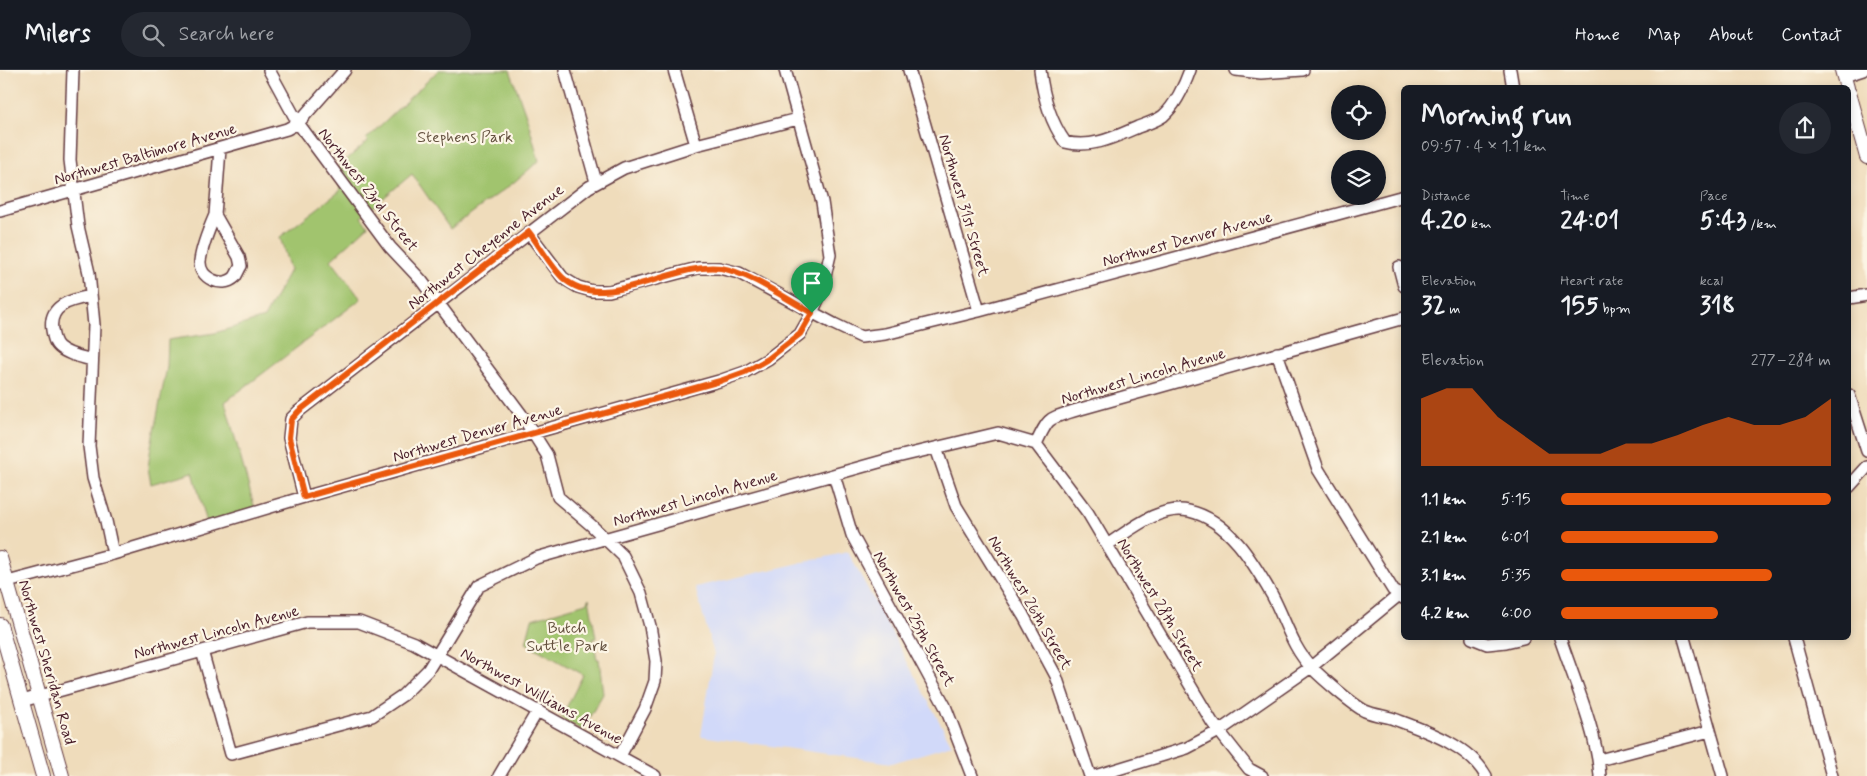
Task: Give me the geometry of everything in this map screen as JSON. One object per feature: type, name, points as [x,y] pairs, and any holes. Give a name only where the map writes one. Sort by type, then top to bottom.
[{"type":"main road","points":[[1851,100],[1867,157]]},
{"type":"main road","name":"Northwest Sheridan Road","points":[[0,558],[4,583],[62,776]]},
{"type":"main road","points":[[0,625],[3,647],[22,702],[43,776]]},
{"type":"street","points":[[73,70],[70,160],[78,226],[89,274],[94,325],[89,446],[93,478],[106,521],[113,554]]},
{"type":"street","name":"Northwest 23rd Street","points":[[270,70],[298,123],[390,247],[421,280],[521,414],[547,454],[558,497],[623,556],[641,593],[650,626],[656,661],[655,681],[645,709],[620,756]]},
{"type":"street","points":[[298,123],[345,70]]},
{"type":"street","points":[[565,70],[596,182]]},
{"type":"street","points":[[674,70],[696,145]]},
{"type":"street","name":"Northwest Denver Avenue","points":[[4,583],[113,554],[304,497],[720,381],[745,372],[768,359],[800,334],[821,293],[830,255],[822,202],[785,70]]},
{"type":"street","name":"Northwest 31st Street","points":[[909,70],[979,311]]},
{"type":"street","points":[[1040,70],[1044,96],[1059,134],[1065,142],[1074,145],[1103,142],[1164,115],[1184,87],[1190,70]]},
{"type":"street","points":[[1236,70],[1261,73],[1303,70]]},
{"type":"street","points":[[1510,70],[1512,85]]},
{"type":"street","points":[[1844,78],[1863,70]]},
{"type":"street","name":"Northwest Cheyenne Avenue","points":[[304,497],[289,438],[291,420],[299,411],[529,232],[596,182],[624,168],[696,145],[798,119]]},
{"type":"street","name":"Northwest Baltimore Avenue","points":[[0,211],[220,149],[287,129],[298,123]]},
{"type":"street","points":[[215,215],[239,256],[241,266],[234,277],[225,281],[215,281],[206,277],[201,270],[200,261],[208,231],[215,215],[220,149]]},
{"type":"street","name":"Northwest Denver Avenue","points":[[979,311],[1401,197]]},
{"type":"street","points":[[529,232],[563,278],[578,287],[592,291],[609,290],[698,268],[719,268],[739,273],[812,313],[861,337],[885,334],[979,311]]},
{"type":"street","points":[[1399,267],[1401,275]]},
{"type":"street","points":[[1851,298],[1867,294]]},
{"type":"street","points":[[91,296],[66,302],[56,309],[52,315],[51,324],[55,344],[60,349],[92,360]]},
{"type":"street","name":"Northwest Lincoln Avenue","points":[[22,702],[307,622],[359,622],[414,642],[437,655],[480,586],[536,558],[897,457],[998,433],[1036,444],[1050,418],[1401,319]]},
{"type":"street","points":[[1102,775],[1187,748],[1219,731],[1311,667],[1401,597],[1393,590],[1318,469],[1277,353]]},
{"type":"street","points":[[1851,401],[1867,451]]},
{"type":"street","name":"Northwest 28th Street","points":[[1036,444],[1088,513],[1219,731],[1249,768],[1262,776]]},
{"type":"street","name":"Northwest 26th Street","points":[[936,448],[956,506],[1023,615],[1056,676],[1090,776]]},
{"type":"street","points":[[1851,485],[1867,467]]},
{"type":"street","name":"Northwest 25th Street","points":[[834,475],[852,536],[945,706],[972,776]]},
{"type":"street","points":[[1107,545],[1150,517],[1173,511],[1188,510],[1213,521],[1236,539],[1272,595],[1296,649],[1311,667],[1364,710],[1394,719],[1465,751],[1486,776]]},
{"type":"street","points":[[1477,640],[1487,644],[1514,640]]},
{"type":"street","points":[[1561,640],[1599,760],[1600,776]]},
{"type":"street","points":[[1685,640],[1723,776]]},
{"type":"street","points":[[1795,640],[1832,776]]},
{"type":"street","name":"Northwest Williams Avenue","points":[[202,651],[231,754],[372,716],[403,695],[428,670],[437,655],[620,756],[631,771],[655,776]]},
{"type":"street","points":[[499,776],[538,710]]},
{"type":"street","points":[[1599,760],[1710,731]]},
{"type":"shaded area","points":[[848,552],[952,745],[892,763],[701,736],[714,654],[695,587]]},
{"type":"green space","name":"Stephens Park","points":[[439,70],[510,70],[528,121],[539,161],[513,183],[450,229],[412,174],[361,217],[368,226],[331,260],[361,299],[225,402],[255,509],[207,523],[193,472],[151,484],[148,468],[167,367],[168,340],[215,333],[264,318],[290,270],[280,237],[340,191],[338,167],[368,141],[366,139]]},
{"type":"green space","name":"Butch Suttle Park","points":[[589,598],[596,638],[593,639],[597,659],[599,659],[603,694],[582,730],[561,718],[583,675],[526,643],[532,619],[586,603]]},
{"type":"route","points":[[529,232],[563,278],[578,287],[592,291],[609,290],[698,268],[719,268],[739,273],[812,313],[800,334],[768,359],[745,372],[720,381],[466,453],[304,497],[289,438],[291,420],[299,411],[529,232]]}]
